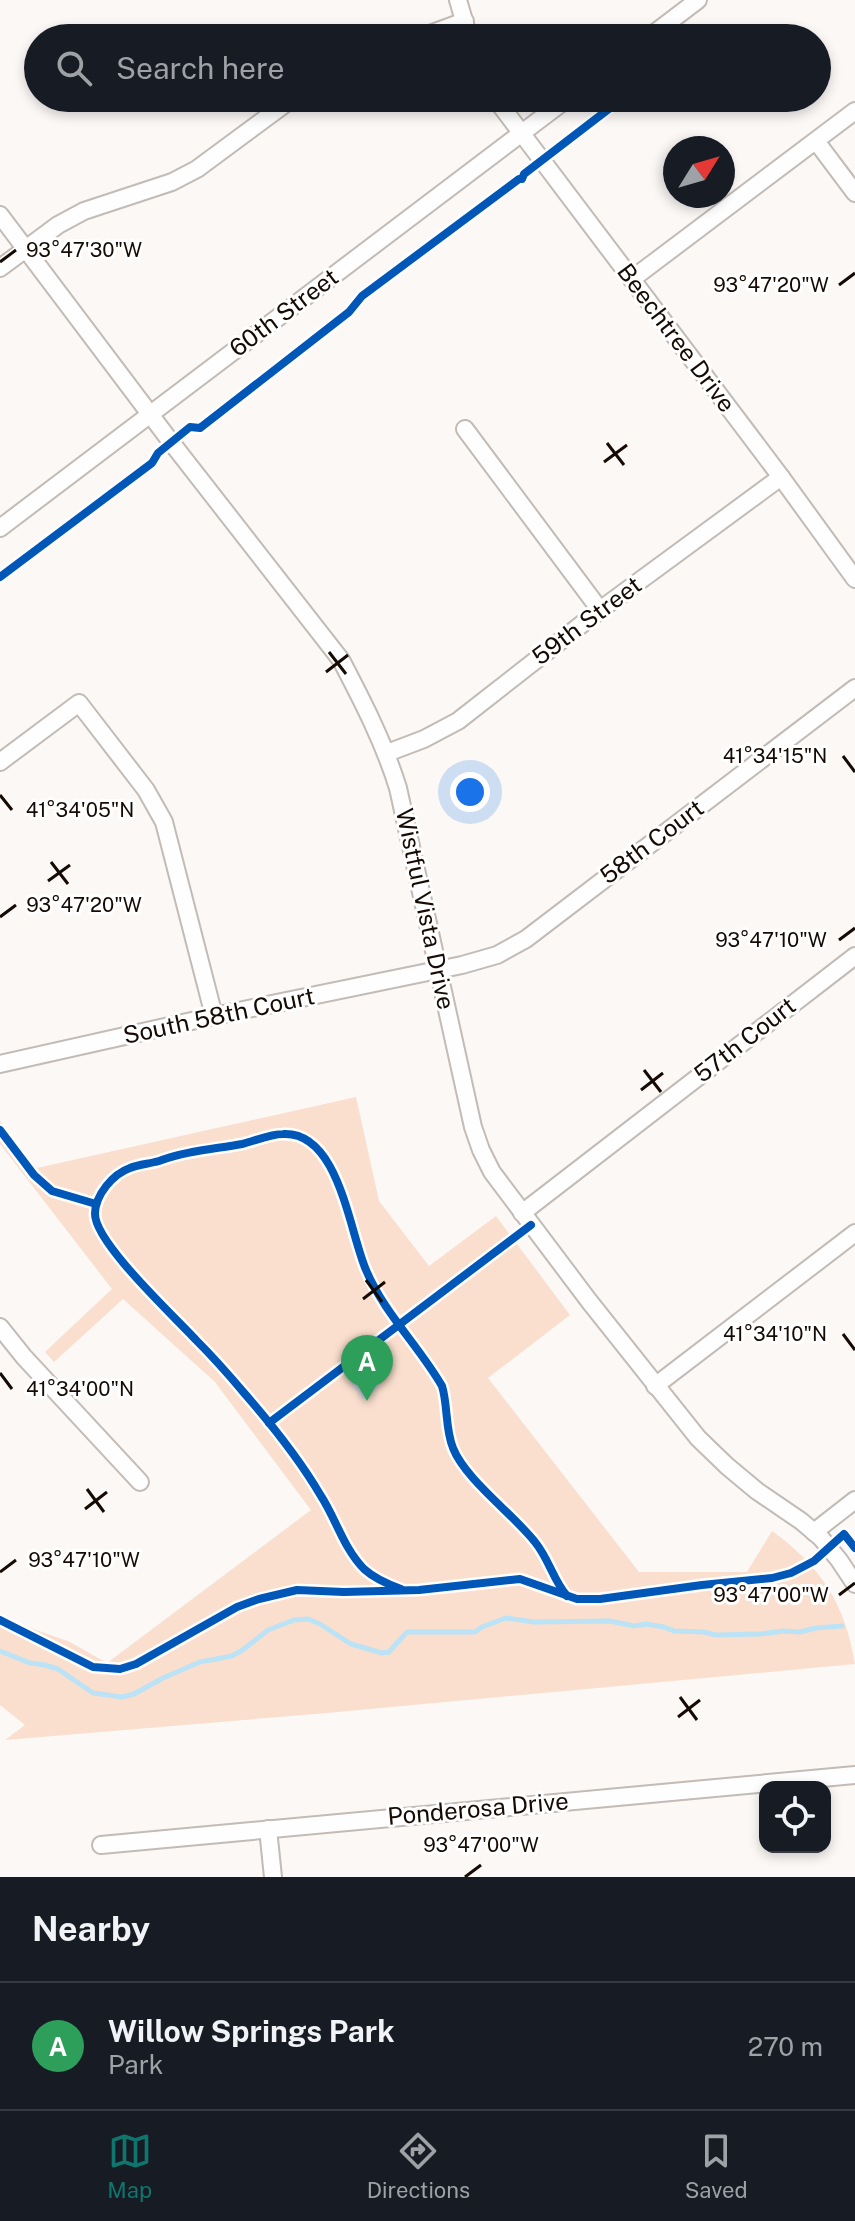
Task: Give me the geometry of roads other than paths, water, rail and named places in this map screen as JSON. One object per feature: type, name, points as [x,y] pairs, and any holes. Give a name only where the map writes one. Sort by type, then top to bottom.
[{"type":"street","points":[[458,0],[466,24]]},
{"type":"street","points":[[666,24],[698,0]]},
{"type":"street","points":[[457,24],[465,21]]},
{"type":"street","points":[[632,279],[855,111]]},
{"type":"street","points":[[0,268],[58,225],[84,211],[172,182],[197,169],[274,112]]},
{"type":"street","name":"Beechtree Drive","points":[[506,112],[855,579]]},
{"type":"street","name":"60th Street","points":[[0,528],[550,112]]},
{"type":"street","points":[[816,141],[855,193]]},
{"type":"street","name":"Wistful Vista Drive","points":[[0,215],[341,660],[387,753],[407,828],[473,1127],[492,1172],[698,1438],[757,1491],[814,1532],[855,1584]]},
{"type":"street","points":[[465,429],[600,610]]},
{"type":"street","name":"59th Street","points":[[387,753],[424,739],[458,721],[600,610],[781,477]]},
{"type":"street","name":"58th Court","points":[[438,970],[487,959],[517,945],[855,688]]},
{"type":"street","points":[[0,762],[79,703],[146,790],[164,822],[214,1016]]},
{"type":"street","name":"57th Court","points":[[522,1213],[855,956]]},
{"type":"street","name":"South 58th Court","points":[[0,1064],[438,970]]},
{"type":"street","points":[[655,1386],[855,1233]]},
{"type":"street","points":[[0,1327],[140,1482]]},
{"type":"street","points":[[814,1532],[855,1500]]},
{"type":"street","name":"Ponderosa Drive","points":[[101,1845],[855,1775]]},
{"type":"street","points":[[268,1829],[273,1877]]},
{"type":"waterway","points":[[0,1651],[30,1663],[58,1669],[93,1693],[122,1697],[200,1662],[232,1656],[268,1630],[294,1620],[308,1619],[351,1644],[382,1653],[389,1652],[407,1632],[475,1632],[506,1618],[534,1622],[610,1621],[716,1635],[800,1632],[842,1626]]},
{"type":"place","name":"Willow Springs Park","points":[[367,1401]]}]
